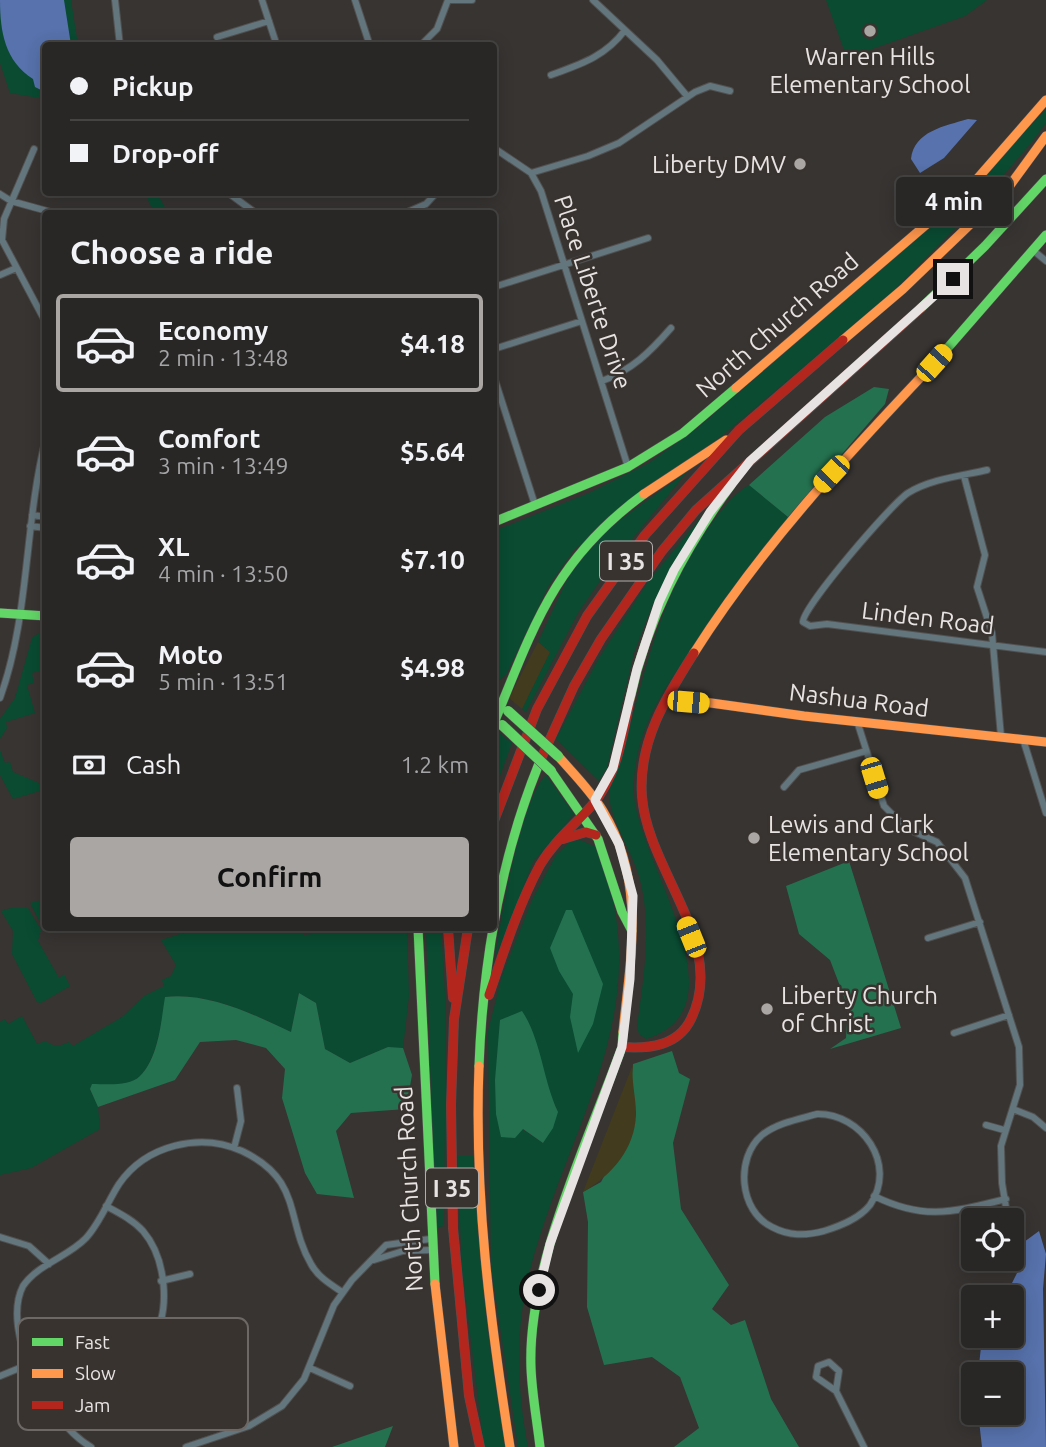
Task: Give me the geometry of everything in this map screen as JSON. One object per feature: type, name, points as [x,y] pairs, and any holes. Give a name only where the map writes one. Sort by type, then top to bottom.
[{"type":"main road","name":"North Church Road","points":[[497,521],[628,467],[683,433],[970,187],[1046,100]]},
{"type":"main road","name":"I 35","points":[[497,813],[537,709],[587,616],[645,535],[740,430],[904,289],[1008,188],[1046,136]]},
{"type":"main road","name":"I 35","points":[[497,908],[500,888],[528,792],[584,668],[636,584],[698,508],[934,298],[1046,179]]},
{"type":"main road","points":[[622,1047],[657,1047],[677,1038],[694,1017],[702,992],[700,960],[650,838],[642,802],[644,755],[668,697],[709,627],[783,530],[1046,235]]},
{"type":"main road","points":[[540,1447],[531,1366],[539,1290],[550,1244],[622,1047],[633,932],[633,896],[625,862],[606,817],[595,800],[558,755],[500,706],[561,575],[580,550],[616,514],[740,430]]},
{"type":"main road","points":[[481,1016],[522,907],[557,841],[595,800],[613,768],[637,669],[659,602],[674,570],[710,512],[750,461]]},
{"type":"main road","points":[[0,605],[21,613]]},
{"type":"main road","points":[[0,612],[42,616]]},
{"type":"main road","name":"Nashua Road","points":[[668,697],[1046,742]]},
{"type":"main road","points":[[497,723],[551,771],[583,814],[596,835],[622,912],[633,932]]},
{"type":"main road","points":[[557,841],[578,833],[596,835]]},
{"type":"main road","name":"North Church Road","points":[[418,931],[431,1245],[439,1342],[454,1447]]},
{"type":"main road","points":[[448,931],[454,1019]]},
{"type":"main road","name":"I 35","points":[[468,931],[454,1019],[451,1105],[453,1228],[469,1396],[480,1447]]},
{"type":"main road","name":"I 35","points":[[494,931],[481,1016],[480,1180],[486,1292],[510,1447]]},
{"type":"street","points":[[115,0],[120,42]]},
{"type":"street","points":[[262,0],[276,42]]},
{"type":"street","points":[[355,0],[369,42]]},
{"type":"street","points":[[424,42],[437,29],[448,0],[472,0]]},
{"type":"street","points":[[593,0],[657,60],[687,96]]},
{"type":"street","points":[[217,37],[268,21]]},
{"type":"street","points":[[551,75],[599,57],[614,45],[625,30]]},
{"type":"street","points":[[531,173],[588,156],[619,143],[655,121],[687,96],[710,86],[730,91]]},
{"type":"street","points":[[34,149],[10,201],[1,228],[2,240],[15,269],[42,316]]},
{"type":"street","name":"Place Liberte Drive","points":[[497,150],[531,173],[546,203],[628,467]]},
{"type":"street","points":[[0,194],[10,201],[43,210]]},
{"type":"street","points":[[232,196],[252,210]]},
{"type":"street","points":[[412,210],[426,204],[433,196]]},
{"type":"street","points":[[497,286],[648,239]]},
{"type":"street","points":[[1034,251],[1046,261]]},
{"type":"street","points":[[0,275],[15,269]]},
{"type":"street","points":[[497,348],[582,321]]},
{"type":"street","points":[[601,381],[619,374],[643,359],[671,328]]},
{"type":"street","points":[[497,386],[535,505]]},
{"type":"street","points":[[0,698],[21,613],[30,526],[42,460]]},
{"type":"street","points":[[987,470],[964,476],[985,555],[977,587],[992,632],[991,645],[1001,737]]},
{"type":"street","name":"Linden Road","points":[[964,476],[923,485],[899,499],[804,613],[803,622],[806,625],[827,624],[1046,652]]},
{"type":"street","points":[[32,515],[42,516]]},
{"type":"street","points":[[30,526],[42,528]]},
{"type":"street","points":[[857,721],[884,806],[900,823],[937,842],[965,878],[1009,1015],[1022,1063],[1013,1109],[1004,1130],[1002,1183],[1007,1208]]},
{"type":"street","points":[[1023,739],[1046,813]]},
{"type":"street","points":[[784,787],[799,770],[866,751]]},
{"type":"street","points":[[928,939],[979,922]]},
{"type":"street","points":[[954,1033],[1009,1015]]},
{"type":"street","points":[[234,1148],[242,1121],[237,1088]]},
{"type":"street","points":[[1013,1109],[1033,1117],[1046,1128]]},
{"type":"street","points":[[827,1114],[854,1123],[866,1136],[878,1161],[874,1196],[869,1206],[845,1224],[802,1236],[785,1233],[768,1225],[754,1212],[747,1195],[744,1166],[756,1141],[771,1130],[808,1116],[827,1114]]},
{"type":"street","points":[[986,1125],[1004,1130]]},
{"type":"street","points":[[18,1344],[13,1333],[13,1306],[27,1281],[87,1237],[128,1174],[155,1153],[178,1144],[199,1142],[234,1148],[264,1165],[281,1183],[292,1203],[311,1265],[324,1280],[342,1292]]},
{"type":"street","points":[[874,1196],[916,1213],[943,1213],[1006,1199]]},
{"type":"street","points":[[106,1206],[131,1220],[145,1234],[154,1250],[162,1281],[162,1318]]},
{"type":"street","points":[[0,1237],[29,1246],[49,1264]]},
{"type":"street","points":[[248,1426],[272,1413],[299,1388],[310,1368],[328,1318],[342,1292],[386,1245],[431,1245]]},
{"type":"street","points":[[372,1260],[431,1245]]},
{"type":"street","points":[[162,1281],[190,1274]]},
{"type":"street","points":[[835,1391],[821,1384],[816,1377],[816,1369],[821,1363],[829,1362],[838,1368],[835,1391],[864,1447]]},
{"type":"street","points":[[310,1368],[349,1386]]},
{"type":"street","points":[[0,1376],[18,1369]]},
{"type":"street","points":[[67,1430],[91,1447]]},
{"type":"street","points":[[186,1447],[237,1430]]},
{"type":"green space","points":[[0,0],[71,0],[78,42],[42,42],[42,98],[10,93],[0,63]]},
{"type":"green space","points":[[826,0],[987,0],[965,16],[847,58]]},
{"type":"green space","points":[[1046,109],[1046,123],[1031,143],[981,202],[890,294],[723,435],[574,550],[548,587],[506,675],[497,682],[497,530],[589,493],[649,463],[699,427],[957,204]]},
{"type":"green space","points":[[146,196],[159,196],[166,210],[153,210]]},
{"type":"green space","points":[[874,387],[889,389],[885,404],[788,517],[749,485],[825,417]]},
{"type":"green space","points":[[687,472],[611,565],[578,613],[526,712],[522,709],[550,652],[538,642],[571,571],[599,535]]},
{"type":"green space","points":[[749,485],[788,517],[658,701],[640,745],[635,769],[634,794],[640,822],[679,930],[688,965],[688,997],[675,1022],[646,1039],[639,1034],[637,1026],[646,949],[643,891],[635,864],[612,811],[609,793],[657,630],[679,577],[718,515],[732,498]]},
{"type":"green space","points":[[705,512],[653,604],[634,653],[607,768],[599,781],[556,739],[599,658],[648,582]]},
{"type":"green space","points":[[42,631],[42,670],[32,673],[34,683],[27,685],[35,713],[6,722],[7,728],[0,739],[0,719],[15,698],[32,638]]},
{"type":"green space","points":[[497,732],[512,743],[497,784]]},
{"type":"green space","points":[[0,750],[5,763],[10,762],[13,772],[41,784],[42,790],[13,799],[0,775]]},
{"type":"green space","points":[[546,775],[574,814],[533,862],[495,958],[520,834],[537,788]]},
{"type":"green space","points":[[580,840],[596,847],[614,905],[619,960],[614,1013],[602,1064],[546,1219],[524,1295],[519,1360],[528,1447],[518,1447],[491,1266],[488,1031],[502,976],[532,900],[556,855],[570,842]],"holes":[[[529,1022],[547,1089],[558,1112],[543,1143],[522,1129]]]},
{"type":"green space","points":[[849,861],[901,1028],[830,1049],[846,1038],[848,1007],[830,960],[799,934],[786,886]]},
{"type":"green space","points":[[42,900],[42,926],[30,903]]},
{"type":"green space","points":[[28,908],[41,930],[38,941],[59,978],[64,974],[70,986],[41,1003],[37,1002],[12,954],[13,931],[1,911]]},
{"type":"green space","points":[[566,910],[572,910],[603,984],[593,1024],[578,1053],[570,1017],[573,994],[559,971],[550,948]]},
{"type":"green space","points":[[190,931],[300,931],[304,935],[328,931],[407,931],[409,996],[403,1048],[388,1047],[350,1063],[325,1049],[316,1003],[299,993],[291,1032],[214,1001],[182,996],[166,997],[158,1040],[145,1070],[128,1083],[90,1089],[98,1107],[100,1129],[31,1168],[0,1175],[0,1022],[5,1019],[8,1024],[22,1016],[37,1044],[46,1041],[57,1046],[69,1042],[73,1046],[122,1017],[144,996],[164,986],[162,980],[171,976],[176,965],[161,940]]},
{"type":"green space","points":[[426,931],[441,931],[446,1010],[444,1226],[435,1228]]},
{"type":"green space","points":[[299,993],[316,1003],[325,1049],[350,1063],[388,1047],[403,1048],[412,1075],[406,1109],[351,1113],[336,1131],[354,1198],[317,1194],[305,1173],[282,1098],[285,1069],[266,1048],[236,1040],[200,1042],[175,1080],[98,1107],[90,1089],[92,1084],[130,1082],[146,1068],[158,1038],[165,997],[181,996],[214,1001],[291,1032]]},
{"type":"green space","points":[[522,1011],[534,1034],[558,1112],[553,1128],[543,1143],[523,1129],[515,1138],[501,1137],[496,1114],[495,1080],[500,1020]]},
{"type":"green space","points":[[672,1051],[679,1073],[690,1079],[673,1143],[681,1209],[729,1285],[712,1309],[731,1325],[745,1320],[771,1399],[799,1447],[674,1447],[699,1428],[680,1377],[652,1357],[604,1365],[587,1307],[588,1222],[583,1192],[601,1182],[636,1115],[631,1083],[633,1064]]},
{"type":"green space","points":[[457,1155],[473,1155],[485,1301],[506,1447],[484,1447],[462,1268]]},
{"type":"green space","points":[[393,1426],[385,1447],[332,1447]]},
{"type":"sand","points":[[538,642],[550,652],[522,709],[509,698]]},
{"type":"sand","points":[[633,1064],[636,1114],[631,1139],[612,1169],[583,1192]]},
{"type":"water","points":[[0,0],[64,0],[71,42],[42,42],[42,90],[35,87],[33,79],[10,55],[1,23]]},
{"type":"water","points":[[968,119],[977,120],[944,158],[920,173],[911,159],[918,142],[932,131]]},
{"type":"water","points":[[1039,1231],[1046,1254],[1043,1289],[1046,1447],[982,1447],[979,1425],[1024,1425],[1024,1362],[979,1362],[981,1348],[1024,1348],[1024,1285],[1011,1285],[1017,1271],[1024,1271],[1024,1242]]},
{"type":"traffic: fast","points":[[921,308],[985,246],[1046,179]]},
{"type":"traffic: fast","points":[[938,359],[1046,235]]},
{"type":"traffic: fast","points":[[497,521],[628,467],[683,433],[736,388]]},
{"type":"traffic: fast","points":[[630,699],[646,641],[669,587],[697,535],[731,485]]},
{"type":"traffic: fast","points":[[497,716],[536,625],[568,569],[614,518],[644,494]]},
{"type":"traffic: fast","points":[[0,613],[42,616]]},
{"type":"traffic: fast","points":[[508,711],[558,756]]},
{"type":"traffic: fast","points":[[502,725],[551,771]]},
{"type":"traffic: fast","points":[[497,906],[514,835],[540,761]]},
{"type":"traffic: fast","points":[[551,771],[598,839],[622,912],[632,931]]},
{"type":"traffic: fast","points":[[418,931],[435,1284]]},
{"type":"traffic: fast","points":[[479,1066],[493,931]]},
{"type":"traffic: fast","points":[[540,1447],[531,1368],[532,1329],[539,1289],[562,1205],[622,1047],[623,1032]]},
{"type":"traffic: slow","points":[[736,388],[970,187],[1046,100]]},
{"type":"traffic: slow","points":[[843,340],[903,289],[1008,188],[1046,136]]},
{"type":"traffic: slow","points":[[694,653],[778,537],[840,464],[938,359]]},
{"type":"traffic: slow","points":[[644,494],[726,440]]},
{"type":"traffic: slow","points":[[668,697],[804,716],[1046,742]]},
{"type":"traffic: slow","points":[[558,756],[603,811],[617,838],[625,865],[630,892],[632,946],[623,1032]]},
{"type":"traffic: slow","points":[[479,1066],[481,1210],[496,1352],[510,1447]]},
{"type":"traffic: slow","points":[[435,1284],[454,1447]]},
{"type":"traffic: jam","points":[[540,761],[574,686],[601,639],[662,551],[696,510],[921,308]]},
{"type":"traffic: jam","points":[[497,813],[537,709],[587,616],[645,535],[739,430],[843,340]]},
{"type":"traffic: jam","points":[[622,1047],[662,1044],[679,1035],[691,1019],[700,991],[700,963],[693,935],[657,852],[647,824],[642,796],[644,757],[649,739],[664,703],[694,653]]},
{"type":"traffic: jam","points":[[489,995],[518,913],[540,865],[558,841],[593,804],[608,781],[618,754],[630,699]]},
{"type":"traffic: jam","points":[[563,839],[586,832],[596,835]]},
{"type":"traffic: jam","points":[[448,931],[453,998]]},
{"type":"traffic: jam","points":[[468,931],[454,1019],[451,1105],[453,1228],[469,1396],[480,1447]]},
{"type":"place","name":"Warren Hills Elementary School","points":[[870,31]]},
{"type":"place","name":"Liberty DMV","points":[[800,164]]},
{"type":"place","name":"Lewis and Clark Elementary School","points":[[754,838]]},
{"type":"place","name":"Liberty Church of Christ","points":[[767,1009]]},
{"type":"route","points":[[539,1290],[550,1244],[622,1047],[630,979],[633,896],[619,844],[595,800],[604,789],[613,768],[646,634],[659,602],[674,570],[710,512],[750,461],[953,279]]}]
